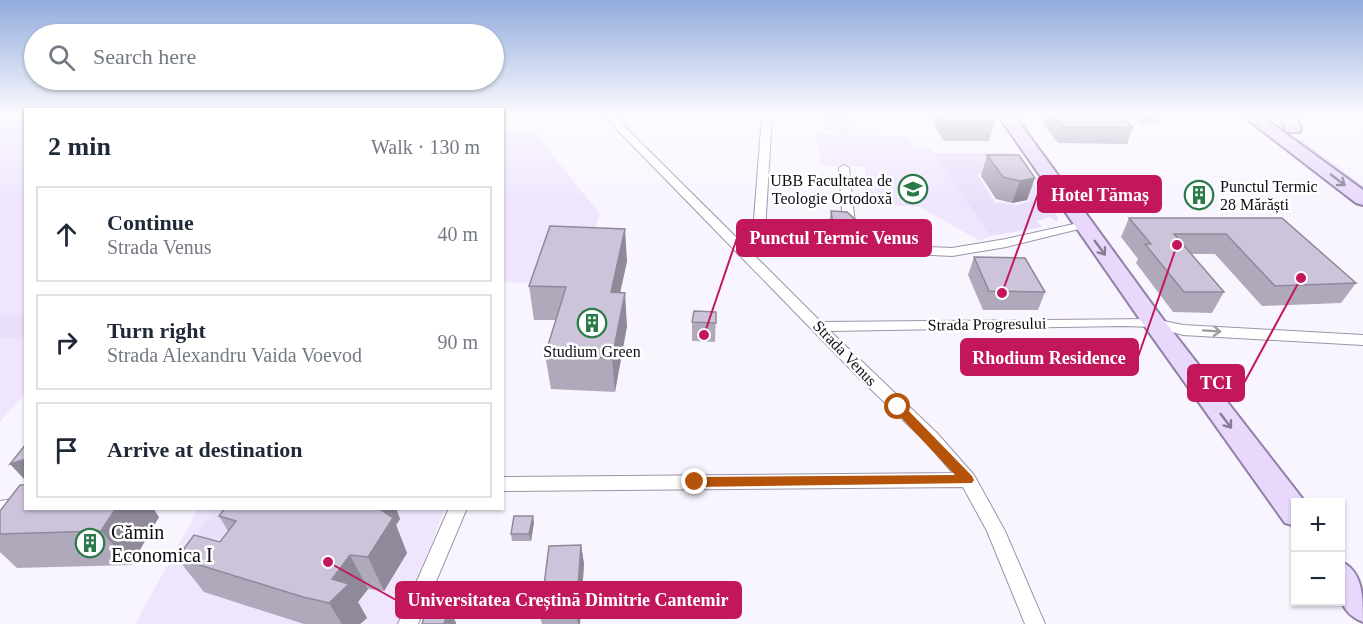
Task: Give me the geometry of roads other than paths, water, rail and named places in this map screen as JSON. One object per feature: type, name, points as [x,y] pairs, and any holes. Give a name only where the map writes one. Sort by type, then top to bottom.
[{"type":"main road","points":[[1026,144],[1154,323],[1291,507]]},
{"type":"main road","points":[[1289,144],[1363,199]]},
{"type":"main road","points":[[1318,144],[1363,180]]},
{"type":"main road","points":[[1345,581],[1363,606]]},
{"type":"street","name":"Strada Venus","points":[[637,144],[746,256],[820,327],[968,480],[984,506],[1035,624]]},
{"type":"street","points":[[746,256],[755,247],[759,232],[765,144]]},
{"type":"street","points":[[844,168],[849,225],[875,248],[952,252],[1006,243],[1083,225]]},
{"type":"street","name":"Strada Progresului","points":[[820,327],[1154,323],[1183,330],[1363,340]]},
{"type":"street","points":[[504,484],[968,480]]},
{"type":"street","points":[[0,508],[24,504]]},
{"type":"street","points":[[408,624],[457,510]]},
{"type":"place","name":"UBB Facultatea de Teologie Ortodoxă","points":[[913,189]]},
{"type":"place","name":"Punctul Termic 28 Mărăști","points":[[1199,195]]},
{"type":"place","name":"Rhodium Residence","points":[[1177,245]]},
{"type":"place","name":"TCI","points":[[1301,278]]},
{"type":"place","name":"Hotel Tămaș","points":[[1002,293]]},
{"type":"place","name":"Studium Green","points":[[592,323]]},
{"type":"place","name":"Punctul Termic Venus","points":[[704,335]]},
{"type":"place","name":"Cămin Economica I","points":[[90,543]]},
{"type":"place","name":"Universitatea Creștină Dimitrie Cantemir","points":[[328,562]]}]
